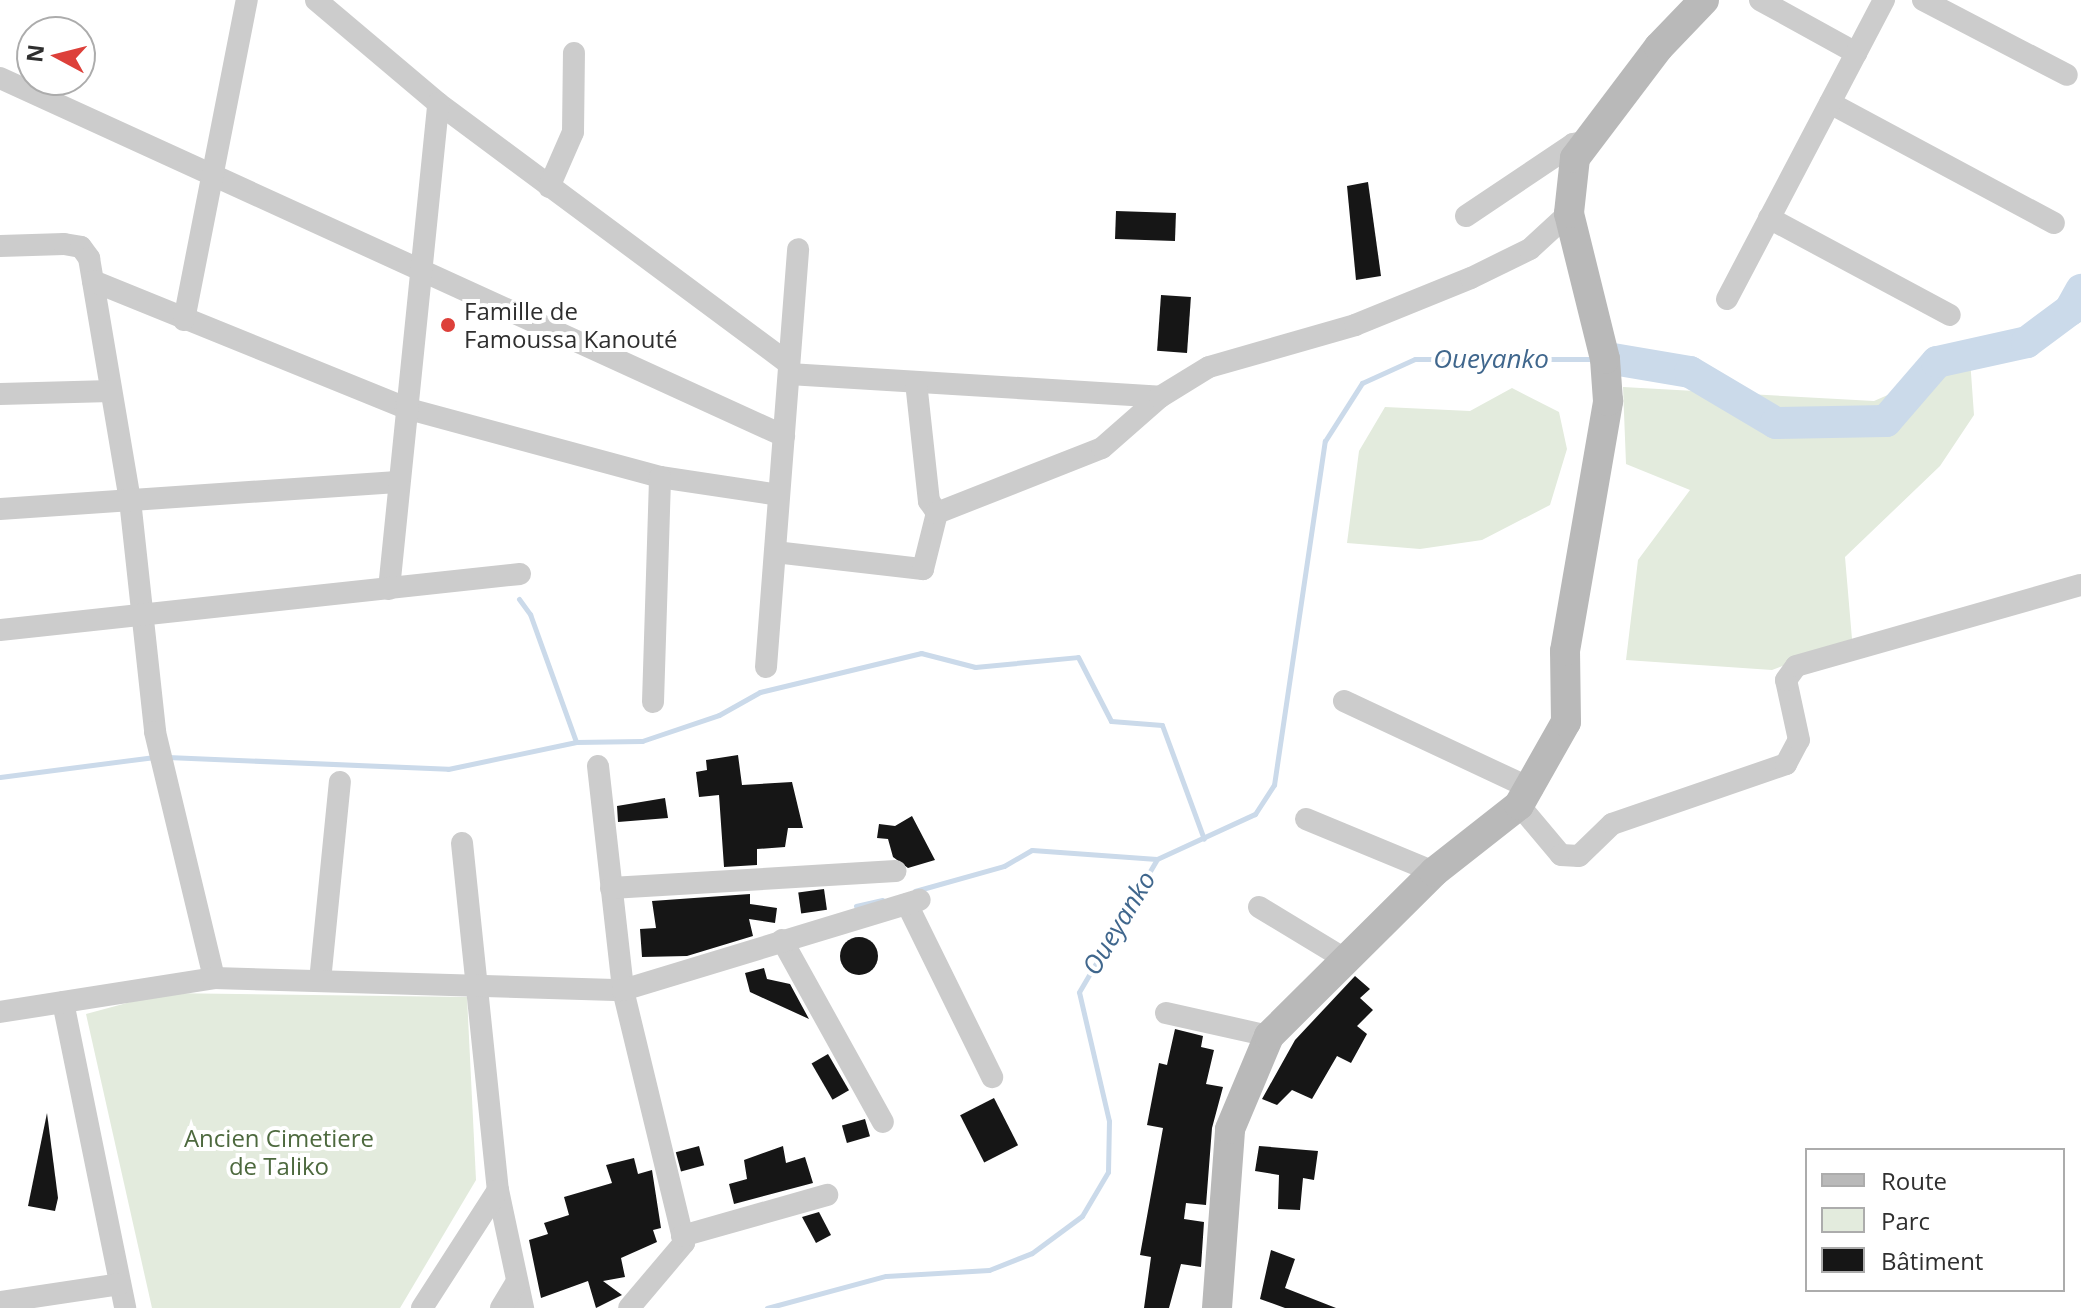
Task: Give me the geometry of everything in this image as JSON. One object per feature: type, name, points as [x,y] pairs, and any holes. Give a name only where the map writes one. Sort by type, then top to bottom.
[{"type":"street","points":[[316,0],[438,103],[789,369],[916,382],[1160,397]]},
{"type":"street","points":[[1217,1308],[1230,1129],[1269,1036],[1348,961],[1434,872],[1525,797],[1566,722],[1565,651],[1608,401],[1605,359],[1569,213],[1575,158],[1704,0]]},
{"type":"street","points":[[1760,0],[1856,53]]},
{"type":"street","points":[[1727,299],[1884,0]]},
{"type":"street","points":[[1923,0],[2067,75]]},
{"type":"street","points":[[184,320],[240,2]]},
{"type":"street","points":[[549,187],[573,132],[574,53]]},
{"type":"street","points":[[0,78],[211,170],[422,271],[784,436]]},
{"type":"street","points":[[389,589],[397,482],[438,103]]},
{"type":"street","points":[[1830,103],[2054,223]]},
{"type":"street","points":[[1466,216],[1573,144],[1588,141]]},
{"type":"street","points":[[937,513],[1102,448],[1160,397],[1209,367],[1355,325],[1471,278],[1530,249],[1569,213]]},
{"type":"street","points":[[1769,218],[1950,315]]},
{"type":"street","points":[[0,246],[81,247],[93,281],[130,500],[155,732],[163,777],[214,978]]},
{"type":"street","points":[[766,667],[798,249]]},
{"type":"street","points":[[93,281],[405,408],[660,477],[779,495]]},
{"type":"street","points":[[775,552],[923,569],[937,513],[929,501],[916,382]]},
{"type":"street","points":[[0,394],[111,391]]},
{"type":"street","points":[[653,702],[660,477]]},
{"type":"street","points":[[0,509],[397,482]]},
{"type":"street","points":[[0,630],[520,574]]},
{"type":"street","points":[[1344,701],[1525,797],[1561,855],[1579,856],[1612,824],[1786,764],[1799,740],[1786,680],[1796,666],[2081,585]]},
{"type":"street","points":[[598,766],[623,990],[684,1243],[629,1308]]},
{"type":"street","points":[[320,981],[340,782]]},
{"type":"street","points":[[1306,819],[1434,872]]},
{"type":"street","points":[[462,843],[498,1190],[523,1308]]},
{"type":"street","points":[[611,888],[895,871]]},
{"type":"street","points":[[0,1012],[214,978],[623,990],[913,902],[992,1077]]},
{"type":"street","points":[[1259,907],[1348,961]]},
{"type":"street","points":[[782,940],[883,1122]]},
{"type":"street","points":[[63,1002],[125,1308]]},
{"type":"street","points":[[1166,1013],[1269,1036]]},
{"type":"street","points":[[422,1308],[498,1190]]},
{"type":"street","points":[[682,1236],[827,1195]]},
{"type":"street","points":[[501,1308],[517,1281]]},
{"type":"street","points":[[5,1303],[120,1284]]},
{"type":"green space","points":[[1970,359],[1974,415],[1940,466],[1845,557],[1852,639],[1772,670],[1626,660],[1638,560],[1690,490],[1626,464],[1623,387],[1874,401]]},
{"type":"green space","points":[[1512,388],[1559,412],[1567,449],[1550,505],[1482,540],[1420,549],[1347,543],[1359,451],[1385,407],[1470,411]]},
{"type":"green space","name":"Ancien Cimetiere de Taliko","points":[[164,993],[467,997],[476,1180],[400,1308],[152,1308],[86,1014]]},
{"type":"building","points":[[1368,182],[1381,276],[1356,280],[1347,186]]},
{"type":"building","points":[[1116,211],[1176,213],[1175,241],[1115,239]]},
{"type":"building","points":[[1161,295],[1191,297],[1187,353],[1157,351]]},
{"type":"building","points":[[738,755],[742,785],[792,782],[803,828],[788,828],[785,847],[757,849],[757,865],[724,867],[719,795],[699,797],[696,772],[707,770],[706,760]]},
{"type":"building","points":[[665,798],[668,818],[618,822],[617,806]]},
{"type":"building","points":[[912,816],[935,860],[908,868],[893,857],[888,839],[877,838],[879,824],[895,826]]},
{"type":"building","points":[[824,889],[827,910],[801,913],[798,893]]},
{"type":"building","points":[[750,894],[750,904],[777,908],[775,923],[749,919],[753,936],[687,956],[642,957],[640,929],[656,928],[652,901]]},
{"type":"building","points":[[859,937],[872,943],[878,956],[872,969],[859,975],[846,969],[840,956],[846,943]]},
{"type":"building","points":[[764,968],[767,979],[790,984],[809,1019],[750,992],[745,973]]},
{"type":"building","points":[[1355,976],[1370,989],[1360,998],[1373,1010],[1357,1026],[1367,1034],[1351,1063],[1337,1056],[1312,1099],[1292,1090],[1277,1105],[1262,1099],[1295,1040]]},
{"type":"building","points":[[1175,1029],[1203,1036],[1201,1047],[1214,1050],[1206,1084],[1223,1087],[1212,1128],[1206,1205],[1186,1203],[1184,1219],[1204,1222],[1201,1267],[1181,1264],[1169,1308],[1144,1308],[1151,1257],[1140,1255],[1163,1128],[1147,1125],[1159,1063],[1167,1065]]},
{"type":"building","points":[[828,1054],[849,1090],[833,1100],[812,1064]]},
{"type":"building","points":[[994,1098],[1018,1145],[984,1162],[960,1115]]},
{"type":"building","points":[[47,1113],[58,1198],[55,1211],[28,1206]]},
{"type":"building","points":[[865,1119],[870,1136],[847,1143],[842,1126]]},
{"type":"building","points":[[699,1146],[704,1165],[681,1172],[676,1152]]},
{"type":"building","points":[[783,1146],[786,1163],[805,1157],[813,1183],[734,1204],[729,1184],[747,1179],[744,1160]]},
{"type":"building","points":[[1259,1146],[1318,1151],[1314,1180],[1303,1178],[1300,1210],[1278,1209],[1279,1175],[1255,1171]]},
{"type":"building","points":[[634,1158],[638,1174],[652,1170],[661,1228],[653,1230],[657,1242],[621,1258],[625,1277],[603,1281],[622,1295],[596,1308],[588,1281],[541,1298],[529,1240],[548,1234],[544,1223],[569,1215],[564,1197],[612,1183],[606,1165]]},
{"type":"building","points":[[819,1212],[831,1235],[816,1243],[802,1217]]},
{"type":"building","points":[[1271,1250],[1295,1259],[1285,1288],[1336,1308],[1285,1308],[1260,1299]]},
{"type":"waterway","points":[[1613,359],[1690,372],[1776,423],[1886,421],[1937,362],[2027,342],[2070,310],[2081,290]]},
{"type":"waterway","name":"Oueyanko","points":[[767,1308],[886,1276],[989,1270],[1032,1253],[1082,1216],[1108,1172],[1109,1121],[1079,992],[1157,859],[1255,814],[1274,785],[1325,441],[1362,383],[1415,359],[1593,359]]},
{"type":"waterway","points":[[519,599],[530,614],[576,742]]},
{"type":"waterway","points":[[167,757],[448,769],[576,742],[642,741],[719,715],[760,692],[921,653],[975,667],[1078,657],[1111,721],[1162,725],[1204,839]]},
{"type":"waterway","points":[[0,777],[153,757]]},
{"type":"waterway","points":[[915,891],[1004,866],[1032,850],[1157,859]]},
{"type":"waterway","points":[[856,906],[882,900]]},
{"type":"place","name":"Famille de Famoussa Kanouté","points":[[448,325]]}]
